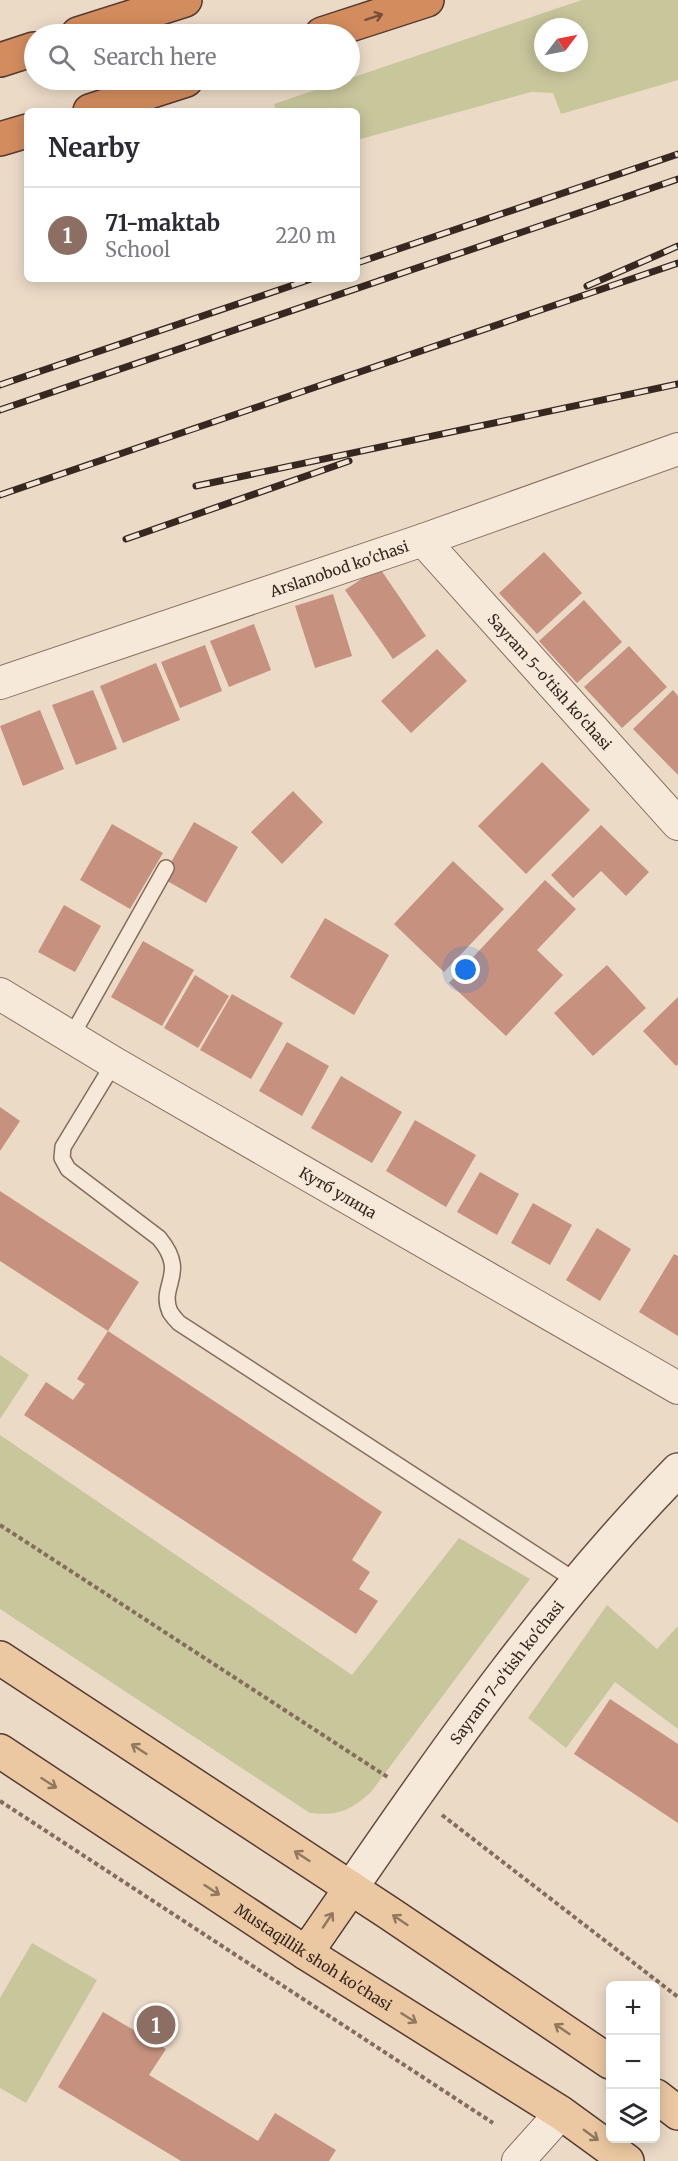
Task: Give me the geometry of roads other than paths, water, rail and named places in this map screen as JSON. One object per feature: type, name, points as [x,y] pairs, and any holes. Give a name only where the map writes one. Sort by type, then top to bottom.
[{"type":"highway","points":[[109,24],[185,0]]},
{"type":"highway","points":[[353,24],[427,0]]},
{"type":"highway","points":[[0,60],[24,52]]},
{"type":"highway","points":[[99,108],[155,90]]},
{"type":"highway","points":[[0,139],[24,132]]},
{"type":"main road","points":[[0,1658],[351,1888],[606,2059]]},
{"type":"main road","name":"Mustaqillik shoh ko'chasi","points":[[0,1751],[306,1953],[561,2114],[627,2161]]},
{"type":"main road","points":[[306,1953],[351,1888]]},
{"type":"main road","points":[[660,2099],[678,2113]]},
{"type":"street","name":"Arslanobod ko'chasi","points":[[0,683],[423,540],[678,449]]},
{"type":"street","name":"Sayram 5-o'tish ko'chasi","points":[[423,540],[678,824]]},
{"type":"street","name":"Кутб улица","points":[[0,994],[114,1063],[678,1388]]},
{"type":"street","name":"Sayram 7-o'tish ko'chasi","points":[[351,1888],[414,1795],[576,1581],[678,1470]]},
{"type":"street","points":[[518,2161],[561,2114]]},
{"type":"lane","points":[[71,1037],[166,868]]},
{"type":"lane","points":[[114,1063],[63,1147],[62,1158],[68,1169],[159,1238],[170,1251],[174,1268],[168,1299],[170,1312],[179,1323],[576,1581]]},
{"type":"railway","points":[[360,262],[678,154]]},
{"type":"railway","points":[[0,410],[678,179]]},
{"type":"railway","points":[[587,286],[678,246]]},
{"type":"railway","points":[[0,495],[678,263]]},
{"type":"railway","points":[[0,385],[302,282]]},
{"type":"railway","points":[[196,486],[678,384]]},
{"type":"railway","points":[[126,539],[349,461]]},
{"type":"place","name":"71-maktab","points":[[156,2025]]}]
